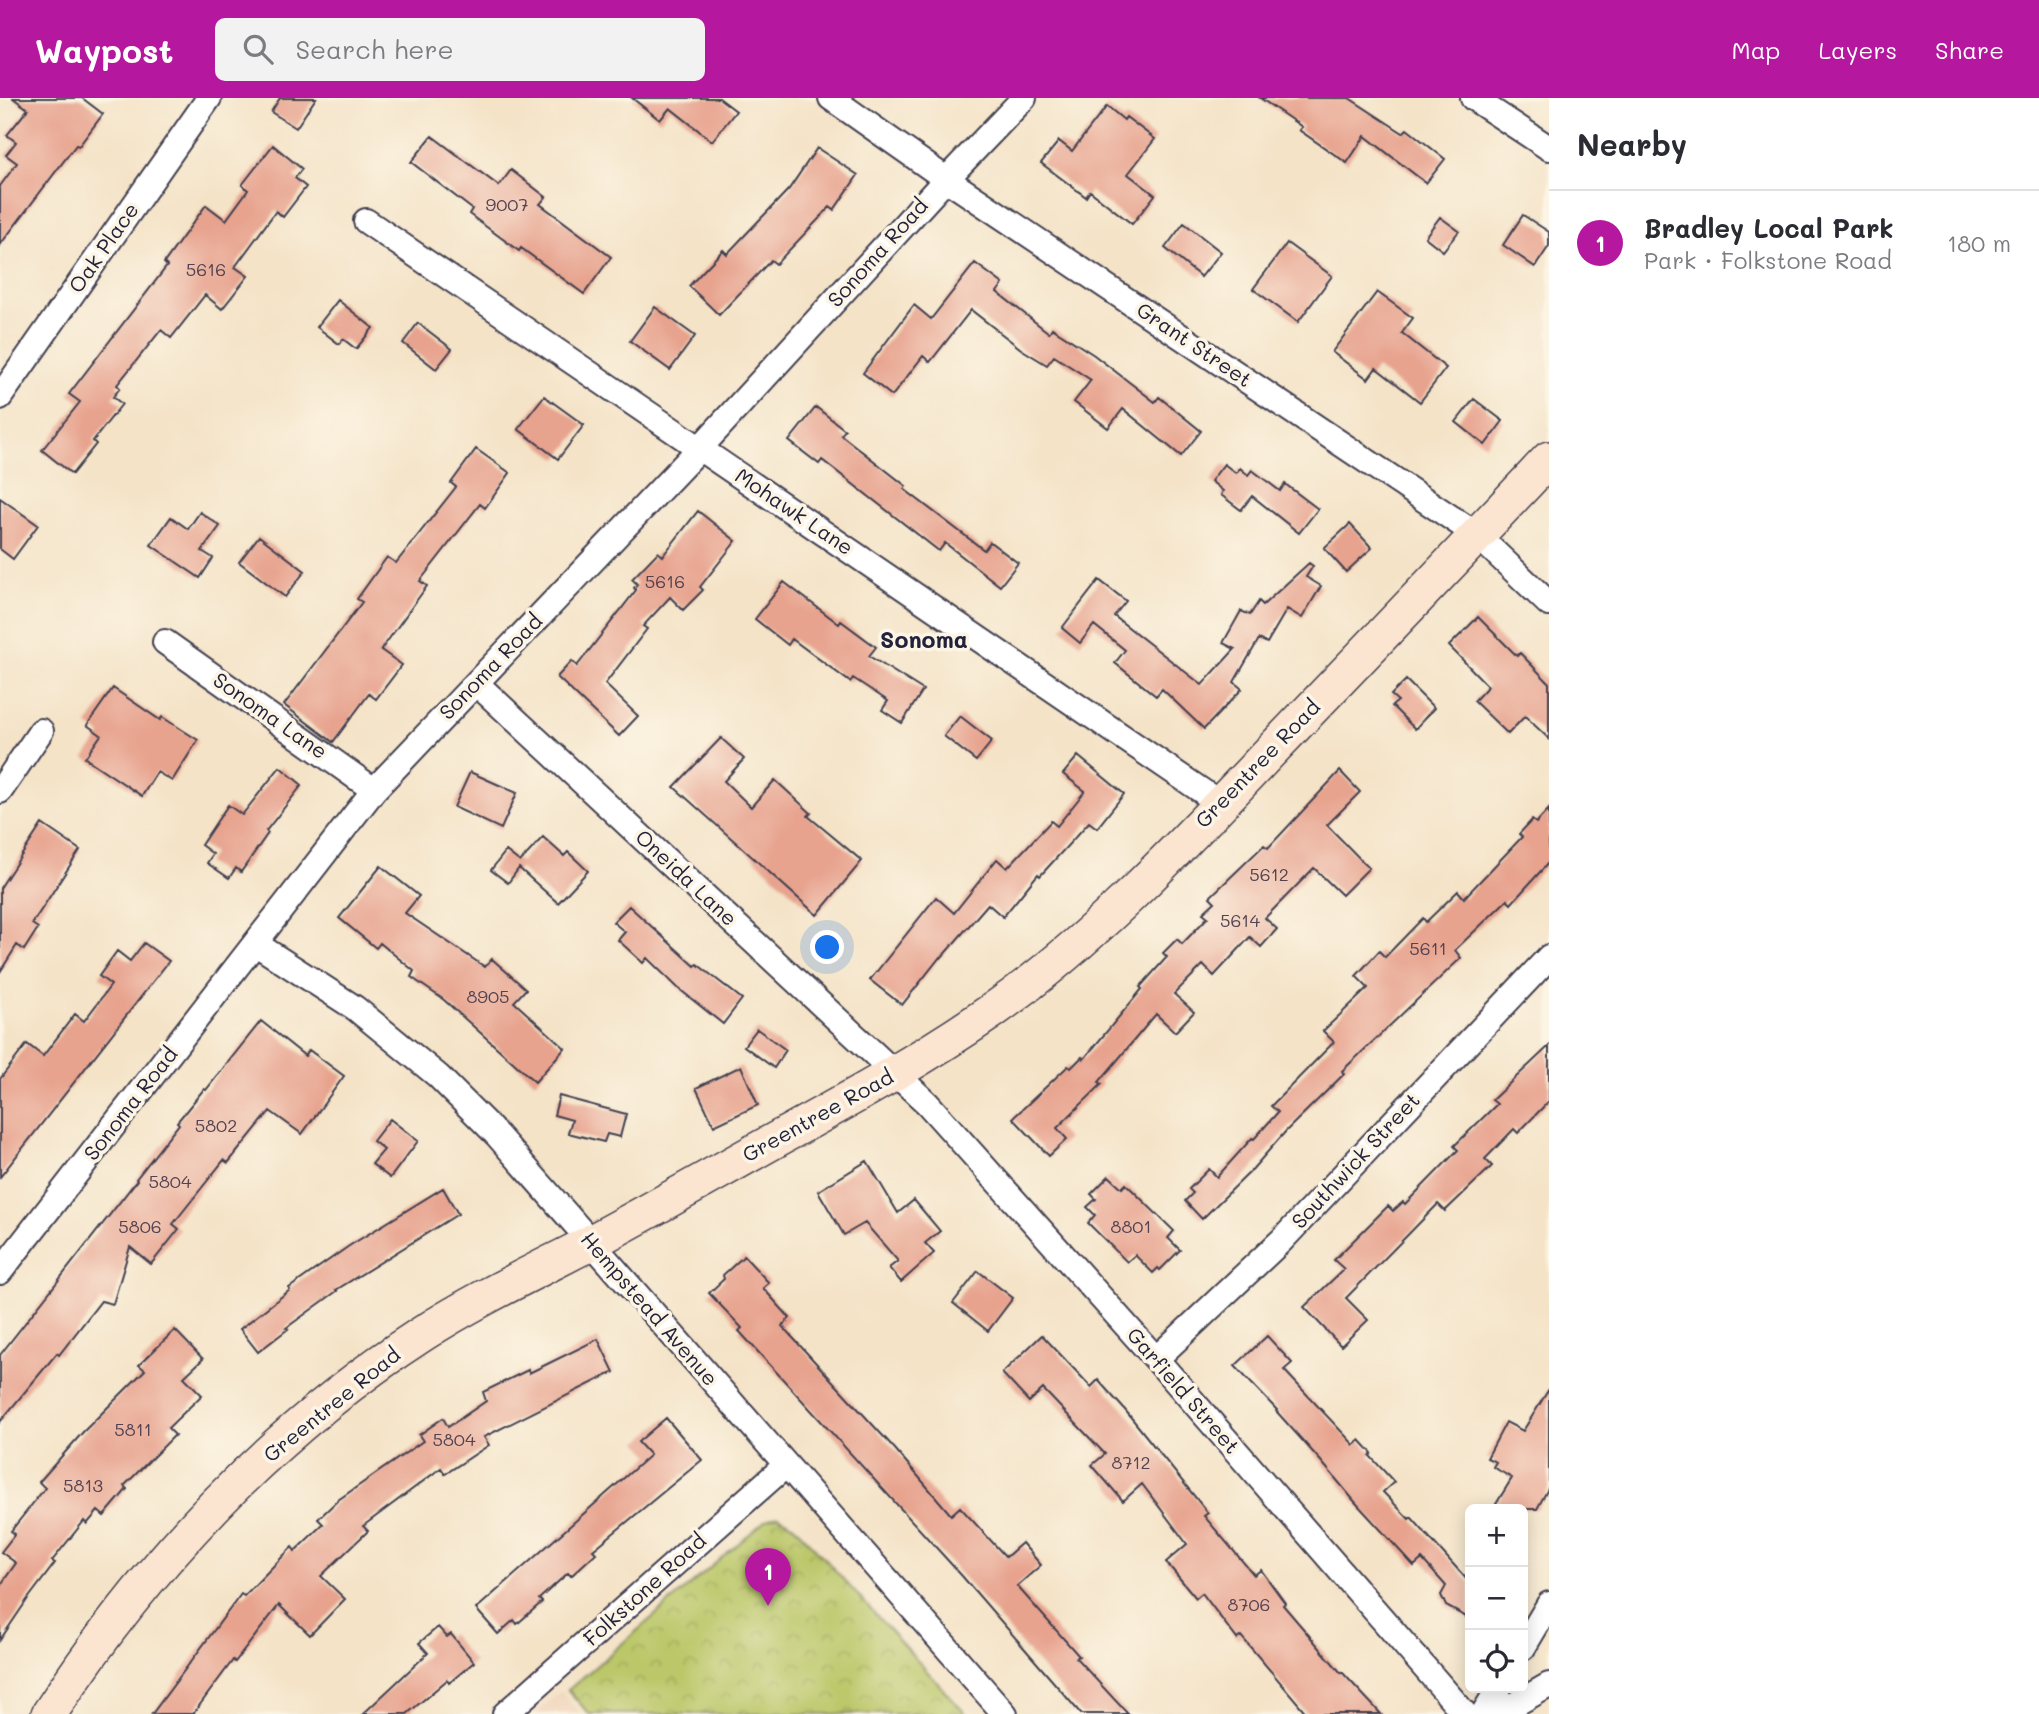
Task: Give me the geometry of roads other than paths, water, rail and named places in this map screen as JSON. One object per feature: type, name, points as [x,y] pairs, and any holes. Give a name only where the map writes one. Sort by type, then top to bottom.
[{"type":"street","name":"Oak Place","points":[[0,397],[209,98]]},
{"type":"street","name":"Grant Street","points":[[831,98],[946,179],[1477,535],[1549,604]]},
{"type":"street","name":"Sonoma Road","points":[[0,1272],[374,790],[700,448],[946,179],[1024,98]]},
{"type":"street","points":[[1473,98],[1549,148]]},
{"type":"street","name":"Mohawk Lane","points":[[366,221],[1221,804]]},
{"type":"street","name":"Greentree Road","points":[[49,1714],[96,1646],[165,1560],[226,1494],[282,1440],[377,1365],[475,1303],[895,1074],[988,1014],[1075,947],[1221,804],[1549,459]]},
{"type":"street","name":"Sonoma Lane","points":[[165,642],[374,790]]},
{"type":"street","name":"Oneida Lane","points":[[475,683],[895,1074]]},
{"type":"street","points":[[4,777],[41,731]]},
{"type":"street","name":"Hempstead Avenue","points":[[256,944],[355,1009],[438,1076],[497,1135],[1005,1714]]},
{"type":"street","name":"Southwick Street","points":[[1156,1359],[1282,1240],[1549,957]]},
{"type":"street","name":"Garfield Street","points":[[895,1074],[927,1103],[1156,1359],[1465,1714]]},
{"type":"street","name":"Folkstone Road","points":[[505,1714],[785,1466]]},
{"type":"street","points":[[1528,1640],[1549,1604]]},
{"type":"street","points":[[1498,1714],[1549,1685]]},
{"type":"street","points":[[1483,1714],[1496,1693]]},
{"type":"place","name":"Bradley Local Park","points":[[768,1606]]},
{"type":"district","name":"Sonoma","points":[[924,640]]}]
